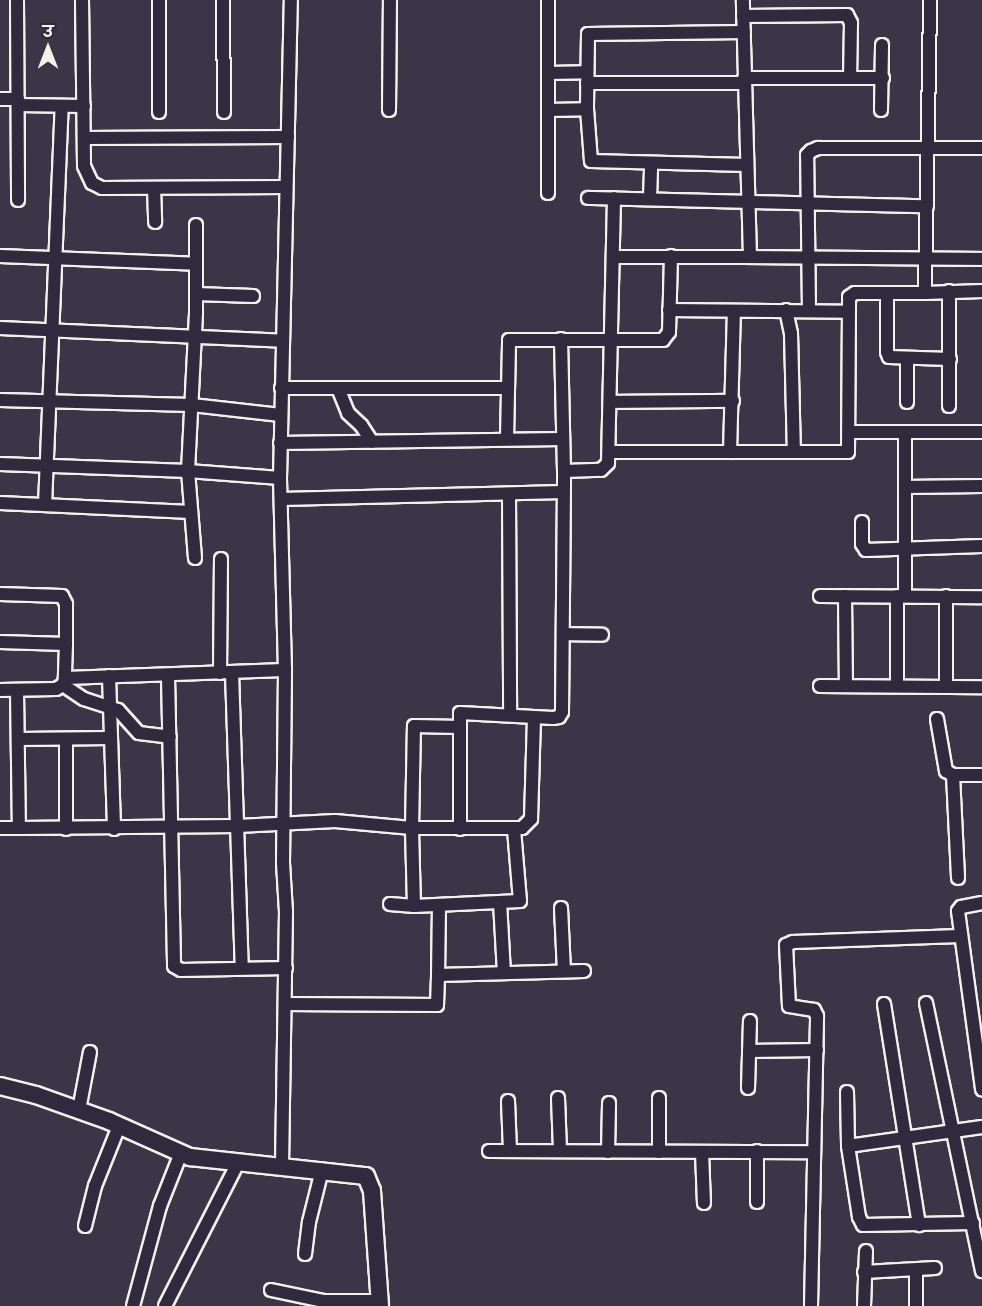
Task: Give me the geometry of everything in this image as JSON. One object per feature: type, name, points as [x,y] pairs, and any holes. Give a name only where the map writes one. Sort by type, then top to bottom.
[{"type":"street","points":[[17,0],[18,200]]},
{"type":"street","points":[[82,0],[85,172],[96,187],[286,187]]},
{"type":"street","points":[[159,0],[159,112]]},
{"type":"street","points":[[223,0],[224,112]]},
{"type":"street","points":[[282,1166],[286,912],[283,863],[285,670],[280,415],[291,0]]},
{"type":"street","points":[[389,110],[390,0]]},
{"type":"street","points":[[548,0],[548,193]]},
{"type":"street","points":[[743,0],[750,257]]},
{"type":"street","points":[[925,293],[930,0]]},
{"type":"street","points":[[743,16],[847,15],[851,23],[850,78]]},
{"type":"street","points":[[744,32],[591,33],[586,40],[587,109],[591,161],[747,165]]},
{"type":"street","points":[[881,110],[882,45]]},
{"type":"street","points":[[548,73],[587,77],[744,81],[882,78]]},
{"type":"street","points":[[0,99],[62,106],[84,106]]},
{"type":"street","points":[[45,505],[62,106]]},
{"type":"street","points":[[548,110],[587,109]]},
{"type":"street","points":[[84,138],[288,137]]},
{"type":"street","points":[[809,310],[807,155],[811,151],[818,148],[982,148]]},
{"type":"street","points":[[650,198],[651,163]]},
{"type":"street","points":[[154,188],[155,222]]},
{"type":"street","points":[[588,198],[927,206]]},
{"type":"street","points":[[564,471],[601,470],[608,463],[613,339],[614,198]]},
{"type":"street","points":[[195,558],[188,471],[196,294],[196,225]]},
{"type":"street","points":[[0,256],[196,264]]},
{"type":"street","points":[[507,439],[509,340],[663,340],[669,332],[670,256]]},
{"type":"street","points":[[614,257],[982,259]]},
{"type":"street","points":[[949,291],[949,406]]},
{"type":"street","points":[[609,452],[848,452],[848,312],[851,295],[982,291]]},
{"type":"street","points":[[196,294],[253,296]]},
{"type":"street","points":[[887,294],[888,356],[907,360],[950,359]]},
{"type":"street","points":[[669,310],[848,312]]},
{"type":"street","points":[[730,452],[734,310]]},
{"type":"street","points":[[786,310],[791,333],[794,452]]},
{"type":"street","points":[[0,328],[283,341]]},
{"type":"street","points":[[460,829],[460,713],[557,718],[561,715],[564,471],[561,339]]},
{"type":"street","points":[[907,360],[907,402]]},
{"type":"street","points":[[281,388],[507,388]]},
{"type":"street","points":[[338,388],[348,413],[361,425],[372,442]]},
{"type":"street","points":[[0,400],[192,405],[280,415]]},
{"type":"street","points":[[610,402],[733,401]]},
{"type":"street","points":[[849,432],[982,432]]},
{"type":"street","points":[[897,686],[905,547],[905,433]]},
{"type":"street","points":[[280,443],[562,439]]},
{"type":"street","points":[[0,464],[188,471],[280,478]]},
{"type":"street","points":[[905,487],[982,486]]},
{"type":"street","points":[[280,499],[562,492]]},
{"type":"street","points":[[509,494],[510,715]]},
{"type":"street","points":[[0,503],[190,512]]},
{"type":"street","points":[[862,522],[862,544],[866,550],[982,546]]},
{"type":"street","points":[[221,559],[226,673],[238,826],[242,968]]},
{"type":"street","points":[[0,594],[62,596],[66,604],[64,682]]},
{"type":"street","points":[[820,596],[982,597]]},
{"type":"street","points":[[845,596],[846,686]]},
{"type":"street","points":[[946,597],[946,687]]},
{"type":"street","points":[[563,634],[602,635]]},
{"type":"street","points":[[0,642],[66,644]]},
{"type":"street","points":[[0,690],[51,690],[64,682],[109,676],[168,676],[285,670]]},
{"type":"street","points":[[109,676],[114,829]]},
{"type":"street","points":[[168,676],[173,827],[174,966],[181,970],[286,968]]},
{"type":"street","points":[[64,682],[84,699],[110,706],[123,714],[139,733],[170,737]]},
{"type":"street","points":[[820,686],[982,687]]},
{"type":"street","points":[[17,691],[19,828]]},
{"type":"street","points":[[0,828],[114,829],[284,825],[335,821],[412,828],[514,829],[527,825],[531,819],[534,717]]},
{"type":"street","points":[[937,719],[945,767],[949,774],[982,775]]},
{"type":"street","points":[[414,906],[412,828],[414,726],[460,727]]},
{"type":"street","points":[[19,739],[111,738]]},
{"type":"street","points":[[66,739],[66,829]]},
{"type":"street","points":[[953,775],[958,878]]},
{"type":"street","points":[[390,904],[414,906],[520,901],[514,829]]},
{"type":"street","points":[[500,902],[504,973]]},
{"type":"street","points":[[982,903],[959,909],[960,936],[978,1019],[982,1089]]},
{"type":"street","points":[[285,1004],[437,1005],[440,905]]},
{"type":"street","points":[[561,908],[564,972]]},
{"type":"street","points":[[811,1306],[817,1012],[792,1008],[787,1001],[785,949],[789,943],[960,936]]},
{"type":"street","points":[[438,975],[584,971]]},
{"type":"street","points":[[926,1003],[982,1271]]},
{"type":"street","points":[[884,1004],[919,1225]]},
{"type":"street","points":[[748,1088],[750,1021]]},
{"type":"street","points":[[749,1051],[817,1050]]},
{"type":"street","points":[[79,1110],[90,1052]]},
{"type":"street","points":[[0,1086],[79,1110],[190,1157],[359,1173],[366,1176],[369,1181],[379,1304],[322,1301],[271,1290]]},
{"type":"street","points":[[847,1092],[848,1146],[860,1222],[869,1226],[973,1223]]},
{"type":"street","points":[[558,1098],[560,1151]]},
{"type":"street","points":[[659,1098],[659,1152]]},
{"type":"street","points":[[508,1101],[510,1150]]},
{"type":"street","points":[[608,1152],[609,1103]]},
{"type":"street","points":[[85,1226],[95,1186],[119,1126]]},
{"type":"street","points":[[848,1146],[905,1140],[982,1127]]},
{"type":"street","points":[[489,1151],[814,1152]]},
{"type":"street","points":[[757,1151],[757,1202]]},
{"type":"street","points":[[702,1152],[704,1203]]},
{"type":"street","points":[[133,1306],[160,1206],[181,1153]]},
{"type":"street","points":[[165,1306],[238,1163]]},
{"type":"street","points":[[305,1254],[309,1222],[322,1170]]},
{"type":"street","points":[[864,1306],[866,1251]]},
{"type":"street","points":[[864,1272],[935,1268]]},
{"type":"street","points":[[916,1270],[916,1306]]}]
